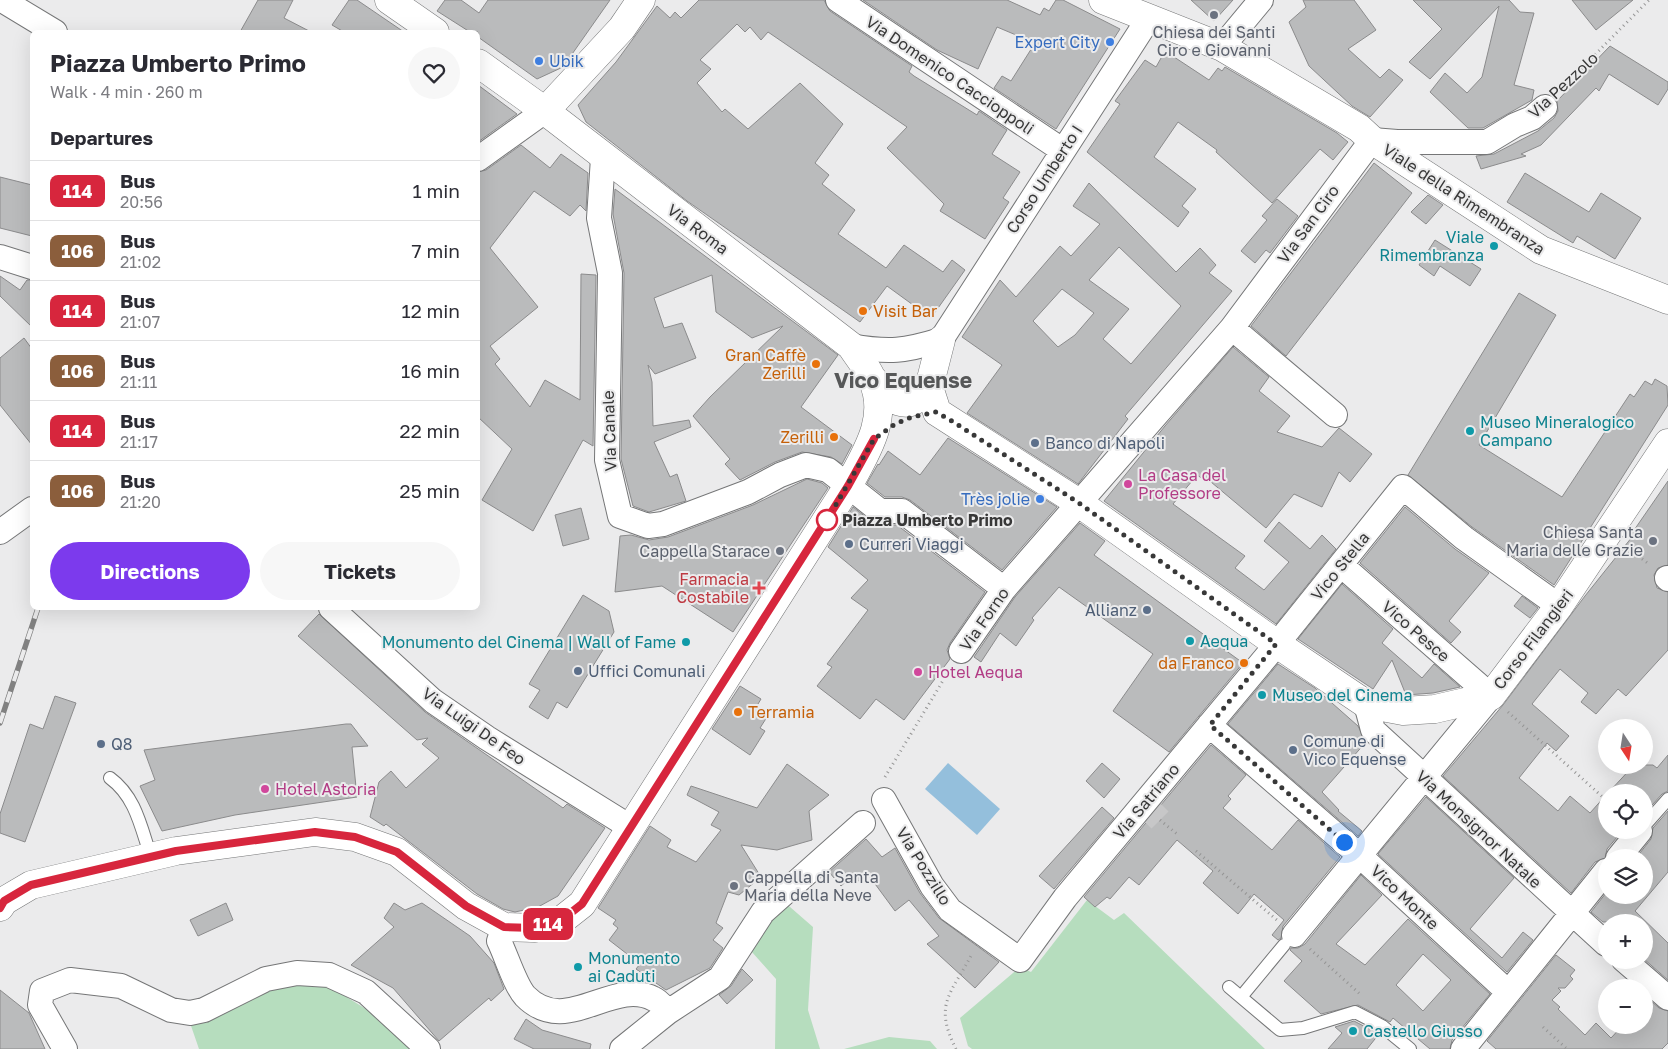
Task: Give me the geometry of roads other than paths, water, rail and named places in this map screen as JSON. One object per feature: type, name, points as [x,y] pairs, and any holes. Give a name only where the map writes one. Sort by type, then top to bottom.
[{"type":"street","points":[[2,0],[52,30]]},
{"type":"street","points":[[388,0],[432,30]]},
{"type":"street","points":[[480,158],[545,111],[622,28],[641,0]]},
{"type":"street","name":"Via Domenico Caccioppoli","points":[[838,0],[1062,150]]},
{"type":"street","points":[[1103,0],[1222,47],[1330,110],[1359,128],[1372,140]]},
{"type":"street","points":[[1222,47],[1261,0]]},
{"type":"street","name":"Corso Umberto I","points":[[941,340],[1149,18]]},
{"type":"street","name":"Via Roma","points":[[480,64],[545,111],[603,158],[851,346]]},
{"type":"street","name":"Via Pezzolo","points":[[1372,140],[1397,142],[1487,142],[1514,125],[1532,118],[1545,106]]},
{"type":"street","name":"Viale della Rimembranza","points":[[1372,140],[1541,250],[1668,300]]},
{"type":"street","name":"Via San Ciro","points":[[1079,503],[1232,328],[1372,140]]},
{"type":"street","name":"Via Canale","points":[[603,158],[600,218],[610,273],[607,460],[620,516],[648,526],[664,524],[748,492],[780,475],[806,465],[828,470],[848,486]]},
{"type":"street","points":[[0,257],[30,265]]},
{"type":"street","points":[[1232,328],[1335,415]]},
{"type":"street","points":[[851,346],[888,351],[912,349],[941,340],[933,400],[912,417],[895,424],[874,439]]},
{"type":"street","points":[[0,908],[4,901],[31,885],[176,851],[315,832],[355,837],[397,852],[466,906],[504,927],[535,928],[563,919],[582,904],[848,486],[874,439],[879,414],[878,395],[871,377],[851,346]]},
{"type":"street","points":[[871,377],[894,400],[912,403],[920,399],[933,400]]},
{"type":"street","name":"Corso Filangieri","points":[[933,400],[1276,644],[1366,704],[1403,711],[1435,709],[1491,696],[1559,606],[1668,443]]},
{"type":"street","points":[[848,486],[880,511],[902,511],[1004,589]]},
{"type":"street","name":"Vico Stella","points":[[1276,644],[1403,487],[1464,538],[1559,606]]},
{"type":"street","name":"Via Forno","points":[[961,651],[1004,589],[1079,503]]},
{"type":"street","points":[[0,532],[30,510]]},
{"type":"street","name":"Vico Pesce","points":[[1341,565],[1491,696]]},
{"type":"street","name":"Via Luigi De Feo","points":[[333,610],[433,701],[487,738],[630,827]]},
{"type":"street","name":"Via Satriano","points":[[1020,960],[1065,898],[1150,810],[1210,725],[1276,644]]},
{"type":"street","points":[[1290,939],[1491,696]]},
{"type":"street","name":"Via Monsignor Natale","points":[[1366,704],[1374,730],[1598,937]]},
{"type":"street","name":"Vico Monte","points":[[1210,725],[1360,856],[1508,992]]},
{"type":"street","name":"Via Pozzillo","points":[[884,800],[936,892],[950,910],[1020,960]]},
{"type":"street","points":[[622,1049],[668,1012],[720,978],[763,912],[863,823]]},
{"type":"street","points":[[1625,849],[1633,839]]},
{"type":"street","points":[[1463,1049],[1598,881]]},
{"type":"street","points":[[504,927],[499,941],[524,994],[540,1009],[565,1012],[635,993],[655,999],[668,1012]]},
{"type":"street","points":[[1634,969],[1668,998]]},
{"type":"street","points":[[65,1049],[40,1005],[42,991],[70,980],[121,986],[171,1010],[190,1013],[204,1010],[266,979],[296,973],[329,975],[366,992],[428,1049]]},
{"type":"lane","points":[[110,778],[122,787],[133,804],[151,857]]},
{"type":"lane","points":[[1653,816],[1668,799]]},
{"type":"lane","points":[[1241,997],[1290,939]]},
{"type":"lane","points":[[1229,987],[1280,1030],[1303,1028],[1355,1012],[1382,1026],[1410,1049]]},
{"type":"water","points":[[948,763],[1000,809],[977,835],[925,789]]},
{"type":"tunnel","points":[[1147,807],[1160,820]]},
{"type":"railway","points":[[0,723],[37,610]]},
{"type":"place","name":"Chiesa dei Santi Ciro e Giovanni","points":[[1214,15]]},
{"type":"place","name":"Expert City","points":[[1110,42]]},
{"type":"place","name":"Ubik","points":[[539,61]]},
{"type":"place","name":"Viale Rimembranza","points":[[1494,246]]},
{"type":"place","name":"Visit Bar","points":[[863,311]]},
{"type":"place","name":"Gran Caffè Zerilli","points":[[816,364]]},
{"type":"place","name":"Museo Mineralogico Campano","points":[[1470,431]]},
{"type":"place","name":"Zerilli","points":[[834,437]]},
{"type":"place","name":"Banco di Napoli","points":[[1035,443]]},
{"type":"place","name":"La Casa del Professore","points":[[1128,484]]},
{"type":"place","name":"Très jolie","points":[[1040,499]]},
{"type":"place","name":"Piazza Umberto Primo","points":[[827,520]]},
{"type":"place","name":"Chiesa Santa Maria delle Grazie","points":[[1653,541]]},
{"type":"place","name":"Curreri Viaggi","points":[[849,544]]},
{"type":"place","name":"Cappella Starace","points":[[780,551]]},
{"type":"place","name":"Farmacia Costabile","points":[[759,588]]},
{"type":"place","name":"Allianz","points":[[1147,610]]},
{"type":"place","name":"Aequa","points":[[1190,641]]},
{"type":"place","name":"Monumento del Cinema | Wall of Fame","points":[[686,642]]},
{"type":"place","name":"da Franco","points":[[1244,663]]},
{"type":"place","name":"Uffici Comunali","points":[[578,671]]},
{"type":"place","name":"Hotel Aequa","points":[[918,672]]},
{"type":"place","name":"Museo del Cinema","points":[[1262,695]]},
{"type":"place","name":"Terramia","points":[[738,712]]},
{"type":"place","name":"Q8","points":[[101,744]]},
{"type":"place","name":"Comune di Vico Equense","points":[[1293,750]]},
{"type":"place","name":"Hotel Astoria","points":[[265,789]]},
{"type":"place","name":"Cappella di Santa Maria della Neve","points":[[734,886]]},
{"type":"place","name":"Monumento ai Caduti","points":[[578,967]]},
{"type":"place","name":"Castello Giusso","points":[[1353,1031]]},
{"type":"district","name":"Vico Equense","points":[[903,380]]}]
